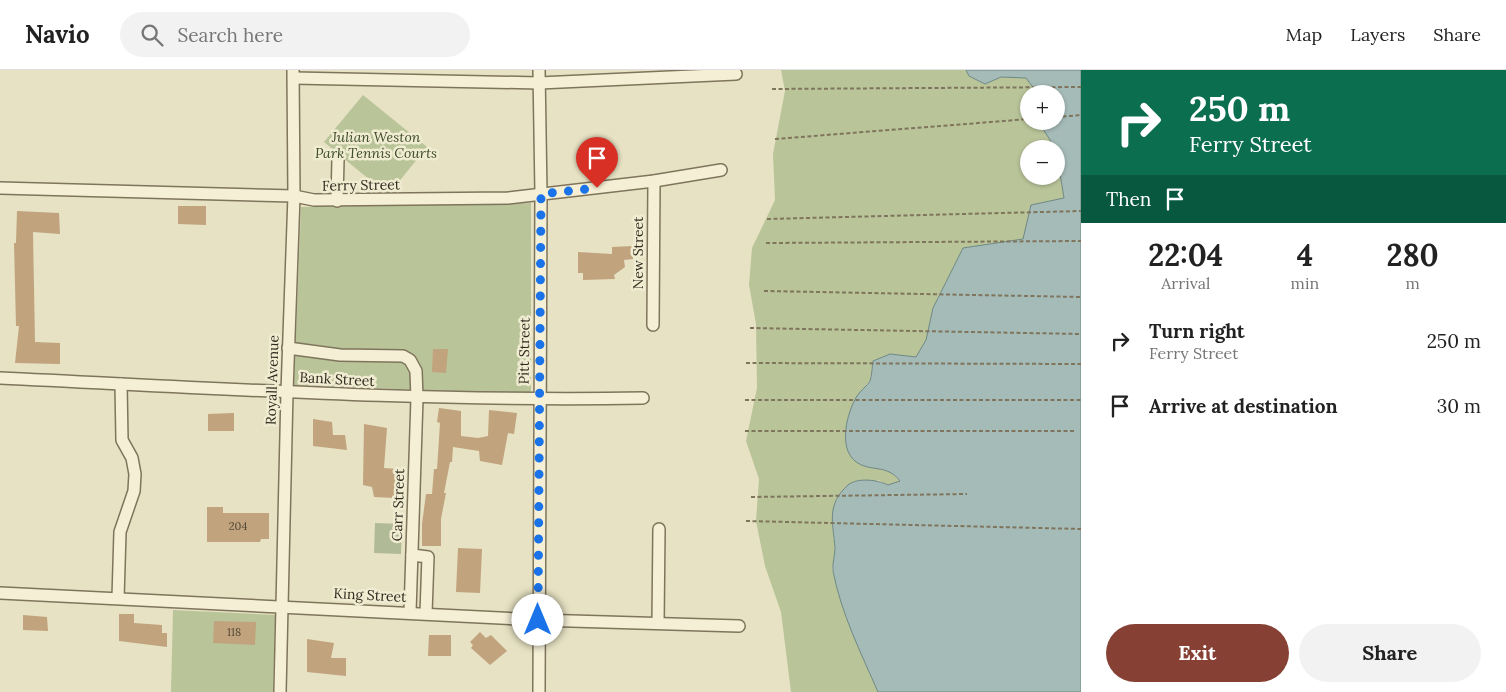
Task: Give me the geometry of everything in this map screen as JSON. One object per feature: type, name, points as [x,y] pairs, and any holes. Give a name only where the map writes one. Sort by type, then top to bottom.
[{"type":"street","name":"Pitt Street","points":[[539,70],[541,194],[538,400],[539,692]]},
{"type":"street","points":[[294,74],[442,75],[539,83],[736,74]]},
{"type":"street","name":"Royall Avenue","points":[[280,692],[280,606],[294,196],[294,74]]},
{"type":"street","points":[[337,200],[338,159]]},
{"type":"street","name":"Ferry Street","points":[[0,188],[294,196],[314,200],[508,198],[654,181],[721,170]]},
{"type":"street","name":"New Street","points":[[653,325],[654,181]]},
{"type":"street","name":"Carr Street","points":[[288,348],[340,354],[403,356],[410,360],[416,371],[417,398],[410,612]]},
{"type":"street","name":"Bank Street","points":[[0,378],[417,398],[538,400],[643,398]]},
{"type":"street","points":[[118,598],[120,532],[134,491],[132,458],[122,440],[121,384]]},
{"type":"street","points":[[658,623],[659,529]]},
{"type":"street","points":[[412,555],[428,557],[426,613]]},
{"type":"street","name":"King Street","points":[[0,593],[410,612],[538,620],[739,626]]},
{"type":"path","points":[[772,89],[1081,87]]},
{"type":"path","points":[[1065,116],[1081,115]]},
{"type":"path","points":[[775,139],[1020,120]]},
{"type":"path","points":[[767,220],[1081,211]]},
{"type":"path","points":[[766,243],[1081,241]]},
{"type":"path","points":[[764,291],[1081,297]]},
{"type":"path","points":[[750,328],[1081,334]]},
{"type":"path","points":[[746,364],[1081,364]]},
{"type":"path","points":[[745,400],[1081,400]]},
{"type":"path","points":[[745,431],[1074,431]]},
{"type":"path","points":[[751,497],[967,494]]},
{"type":"path","points":[[746,521],[1081,529]]},
{"type":"green space","points":[[781,70],[966,70],[969,76],[985,84],[1001,77],[1026,78],[1031,85],[1020,85],[1020,130],[1045,130],[1051,140],[1020,140],[1020,185],[1062,185],[1064,198],[1031,205],[1024,239],[963,248],[933,308],[926,340],[916,357],[890,354],[873,361],[870,380],[857,397],[867,466],[888,470],[900,481],[888,485],[878,480],[832,520],[835,551],[832,569],[844,611],[878,692],[791,692],[781,612],[765,566],[756,521],[759,479],[746,441],[757,388],[756,324],[749,285],[752,248],[775,200],[773,154],[785,91]]},
{"type":"green space","name":"Julian Weston Park Tennis Courts","points":[[363,95],[427,147],[388,195],[324,142]]},
{"type":"green space","points":[[531,203],[531,394],[294,385],[301,207]]},
{"type":"green space","points":[[375,523],[402,524],[401,554],[374,553]]},
{"type":"green space","points":[[173,610],[275,615],[273,692],[171,692]]},
{"type":"water","points":[[966,70],[1081,70],[1081,692],[878,692],[846,617],[833,571],[835,548],[832,514],[836,500],[841,492],[852,482],[862,480],[888,485],[900,481],[889,472],[861,465],[850,455],[847,447],[847,420],[857,396],[870,381],[873,361],[890,354],[916,357],[926,340],[933,308],[963,248],[1023,239],[1031,205],[1064,198],[1062,185],[1065,185],[1065,140],[1050,140],[1044,130],[1065,130],[1065,85],[1031,85],[1026,78],[1001,77],[985,84],[969,76]]},
{"type":"building","points":[[178,206],[206,206],[206,225],[178,224]]},
{"type":"building","points":[[17,211],[59,213],[60,234],[33,232],[35,342],[60,343],[60,364],[15,363],[19,326],[16,326],[14,243],[16,243]]},
{"type":"building","points":[[633,246],[633,259],[624,260],[625,267],[614,275],[615,279],[583,280],[583,273],[578,273],[578,252],[612,254],[612,247]]},
{"type":"building","points":[[433,349],[448,349],[446,373],[432,372]]},
{"type":"building","points":[[439,408],[461,411],[461,436],[478,438],[488,436],[489,410],[517,413],[514,434],[508,433],[502,465],[480,461],[479,451],[453,447],[452,462],[450,462],[444,493],[446,493],[441,519],[441,546],[422,546],[422,524],[426,494],[432,494],[434,469],[437,469],[440,423],[437,422]]},
{"type":"building","points":[[234,413],[234,431],[208,431],[208,414]]},
{"type":"building","points":[[313,419],[332,422],[333,435],[345,435],[347,450],[313,446]]},
{"type":"building","points":[[364,424],[387,428],[384,468],[396,469],[395,498],[374,497],[372,487],[363,485]]},
{"type":"building","points":[[207,507],[223,507],[223,513],[269,513],[269,539],[261,539],[260,542],[207,542]]},
{"type":"building","points":[[458,548],[482,549],[480,593],[456,592]]},
{"type":"building","points":[[119,614],[134,614],[134,623],[162,625],[162,633],[167,633],[167,647],[119,641]]},
{"type":"building","points":[[23,615],[47,617],[48,631],[23,630]]},
{"type":"building","points":[[214,621],[256,622],[255,645],[213,643]]},
{"type":"building","points":[[480,632],[486,638],[491,635],[507,651],[490,665],[471,648],[473,645],[470,642]]},
{"type":"building","points":[[429,635],[451,635],[451,656],[428,656]]},
{"type":"building","points":[[307,639],[334,643],[331,658],[346,658],[346,676],[307,672]]},
{"type":"route","points":[[538,620],[538,400],[541,194],[597,188]]}]
